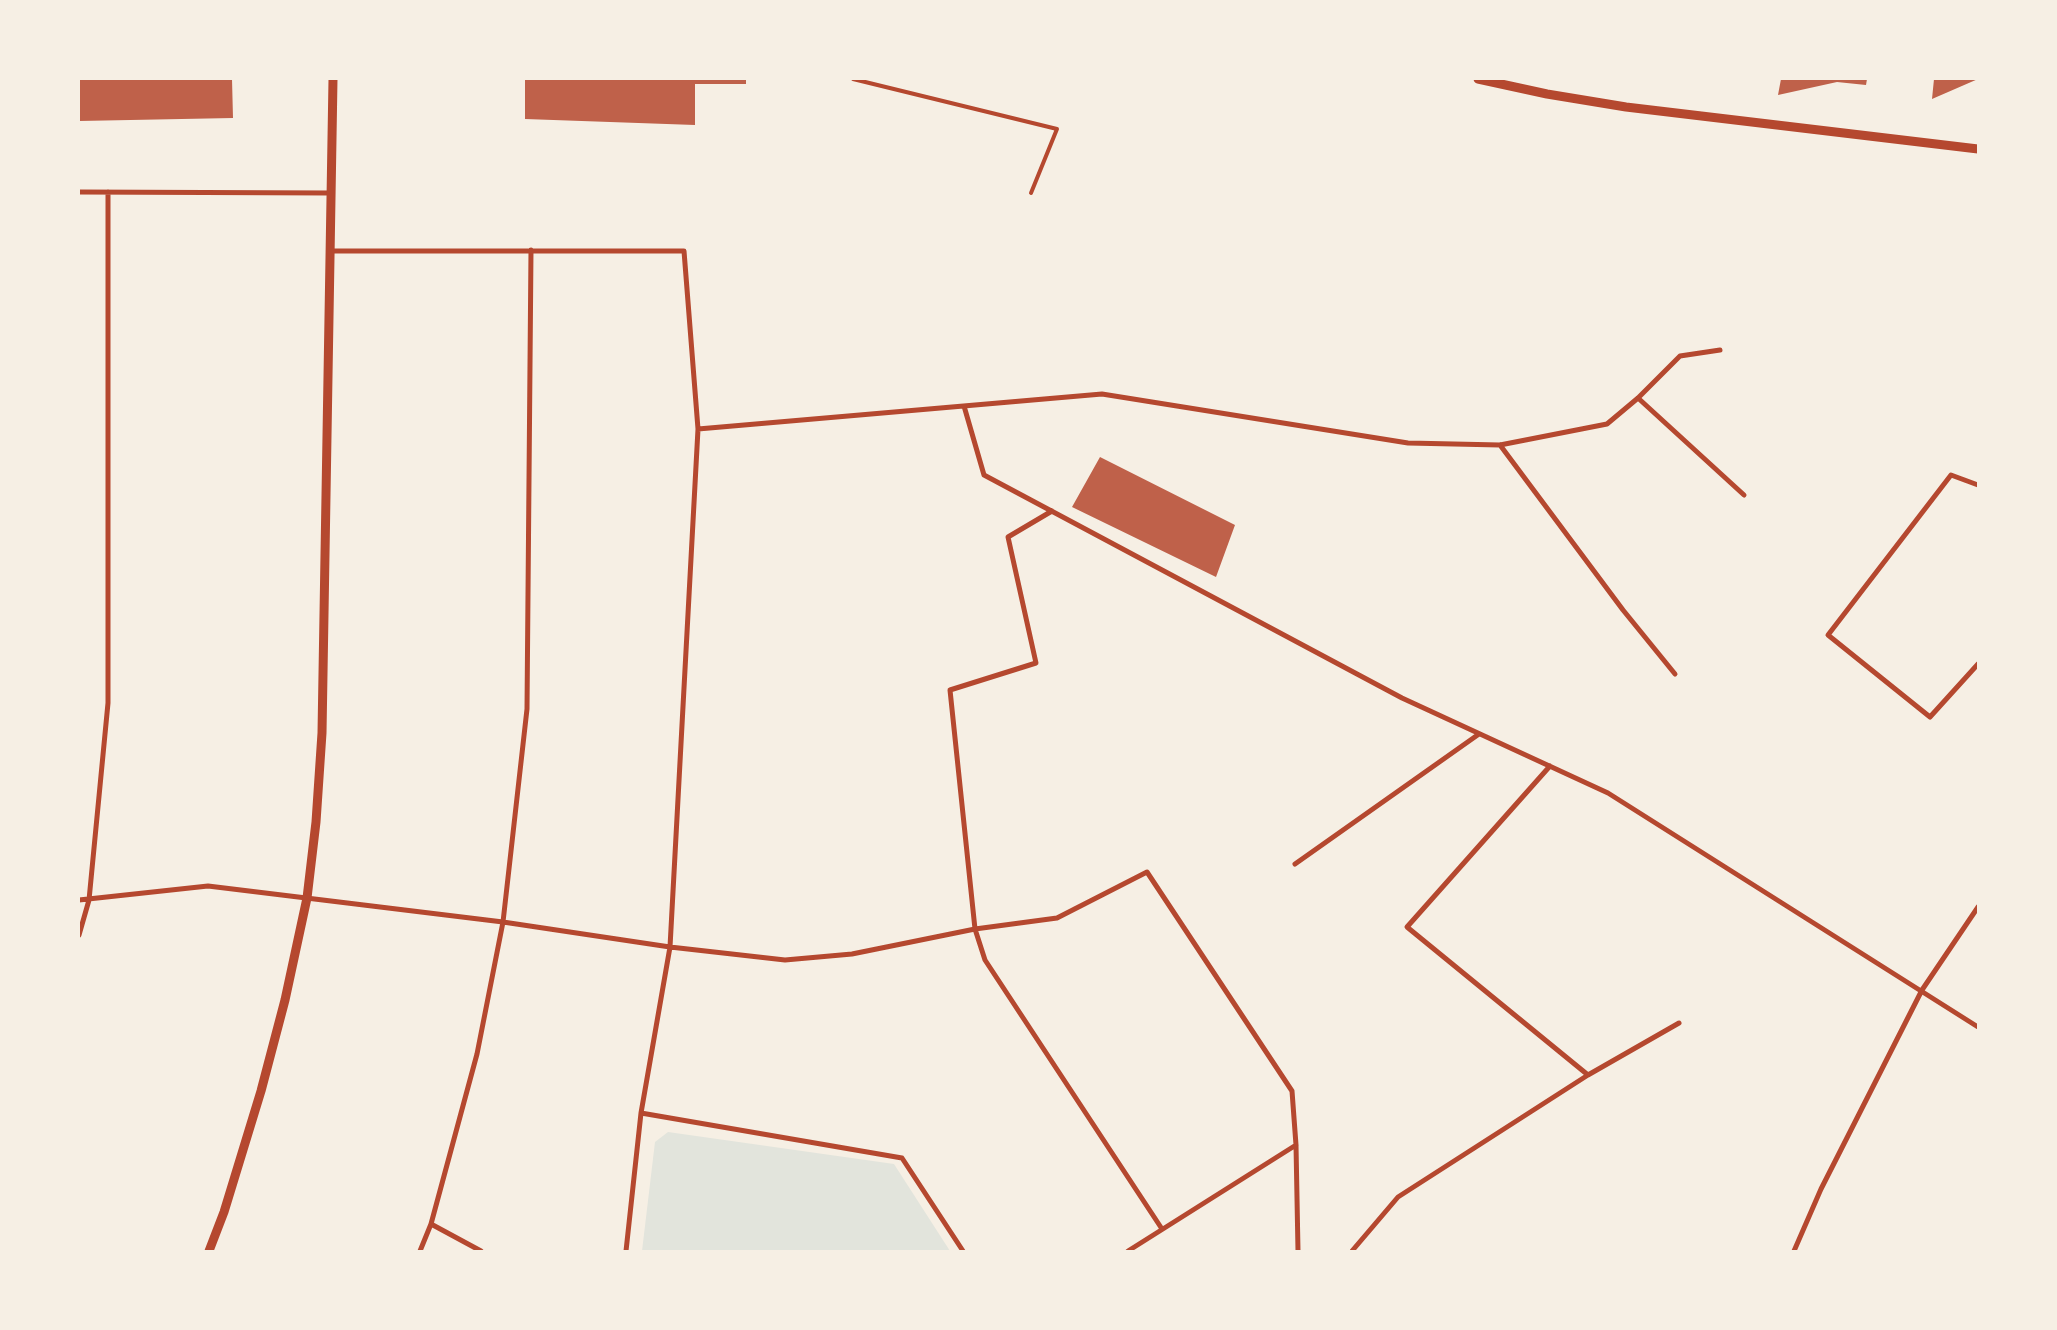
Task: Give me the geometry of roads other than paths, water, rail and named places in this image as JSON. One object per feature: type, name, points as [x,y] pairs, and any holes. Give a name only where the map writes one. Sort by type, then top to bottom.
[{"type":"street","points":[[209,1251],[224,1212],[261,1091],[285,1000],[307,898],[316,822],[322,733],[333,79]]},
{"type":"street","points":[[1478,79],[1548,94],[1626,107],[1978,149]]},
{"type":"street","points":[[79,192],[330,193]]},
{"type":"street","points":[[79,935],[89,900],[108,703],[108,192]]},
{"type":"street","points":[[420,1251],[431,1224],[477,1054],[503,922],[527,709],[531,250]]},
{"type":"street","points":[[329,251],[684,251],[698,429],[670,948],[641,1113],[626,1251]]},
{"type":"street","points":[[698,429],[1102,394],[1408,443],[1500,445],[1607,424],[1638,398],[1680,356],[1720,350]]},
{"type":"street","points":[[1638,398],[1744,495]]},
{"type":"street","points":[[964,406],[984,476],[1402,698],[1608,793],[1978,1027]]},
{"type":"street","points":[[1500,445],[1623,610],[1675,674]]},
{"type":"street","points":[[1978,485],[1951,476],[1828,635],[1930,716],[1978,664]]},
{"type":"street","points":[[1052,512],[1008,537],[1036,663],[950,690],[975,929],[985,960],[1162,1229]]},
{"type":"street","points":[[1295,864],[1480,734]]},
{"type":"street","points":[[1550,766],[1407,927],[1588,1075]]},
{"type":"street","points":[[79,900],[208,886],[503,922],[670,948],[785,960],[852,954],[975,929],[1057,918],[1147,872],[1292,1091],[1296,1145],[1298,1251]]},
{"type":"street","points":[[1794,1251],[1821,1189],[1922,990],[1978,907]]},
{"type":"street","points":[[1352,1251],[1398,1197],[1588,1075],[1679,1023]]},
{"type":"street","points":[[641,1113],[902,1158],[963,1251]]},
{"type":"street","points":[[1128,1251],[1296,1145]]},
{"type":"street","points":[[431,1224],[481,1251]]},
{"type":"lane","points":[[853,79],[1057,129],[1031,193]]}]
